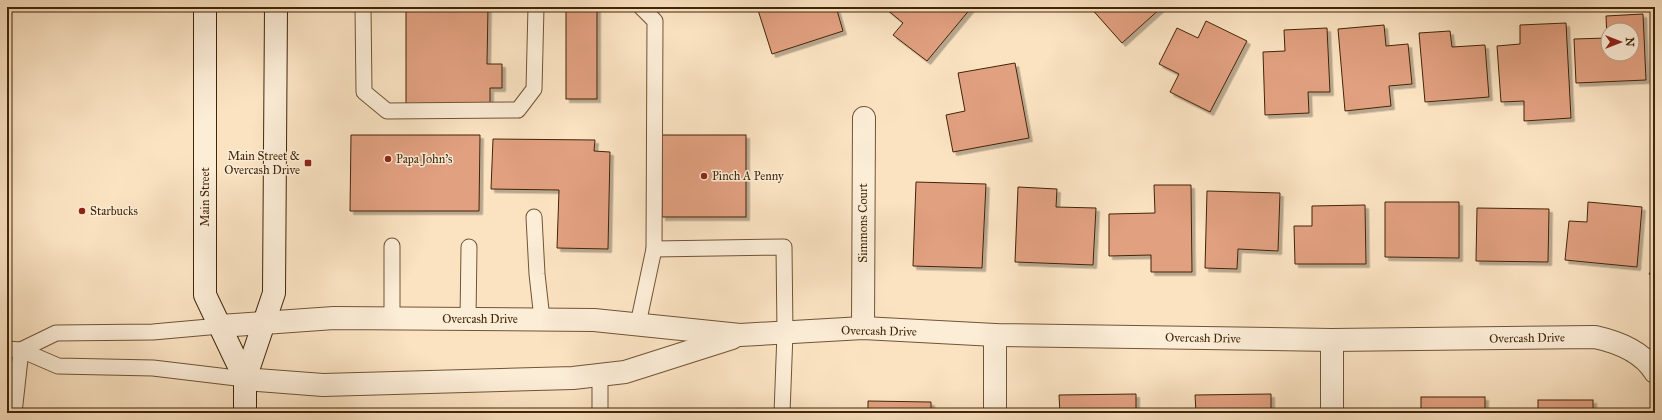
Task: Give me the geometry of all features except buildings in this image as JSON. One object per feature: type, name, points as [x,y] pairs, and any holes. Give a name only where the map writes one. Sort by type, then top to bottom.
[{"type":"street","name":"Main Street","points":[[205,7],[205,295],[245,379]]},
{"type":"street","name":"Main Street","points":[[245,413],[245,379],[274,293],[276,7]]},
{"type":"street","name":"Simmons Court","points":[[863,328],[864,118]]},
{"type":"street","name":"Overcash Drive","points":[[220,326],[334,318],[542,319],[594,320],[740,335],[863,328],[995,335],[1332,340],[1595,337],[1621,344],[1643,358],[1655,372]]},
{"type":"street","name":"Overcash Drive","points":[[245,379],[323,386],[573,378],[625,372],[740,335]]},
{"type":"street","points":[[995,335],[995,413]]},
{"type":"street","points":[[1332,340],[1332,413]]},
{"type":"lane","points":[[363,7],[364,92],[387,111],[469,112],[518,110],[534,89],[536,7]]},
{"type":"lane","points":[[638,324],[654,249],[655,21],[641,7]]},
{"type":"lane","points":[[534,217],[537,274],[542,319]]},
{"type":"lane","points":[[392,246],[392,318]]},
{"type":"lane","points":[[468,319],[469,247]]},
{"type":"lane","points":[[654,249],[784,247],[785,333],[782,413]]},
{"type":"lane","points":[[14,350],[56,333],[153,332],[220,326]]},
{"type":"lane","points":[[14,350],[58,366],[153,368],[245,379]]},
{"type":"lane","points":[[14,350],[14,413]]},
{"type":"lane","points":[[600,374],[600,413]]},
{"type":"place","name":"Papa John's","points":[[388,159]]},
{"type":"place","name":"Main Street & Overcash Drive","points":[[308,163]]},
{"type":"place","name":"Pinch A Penny","points":[[704,176]]},
{"type":"place","name":"Starbucks","points":[[82,211]]}]
